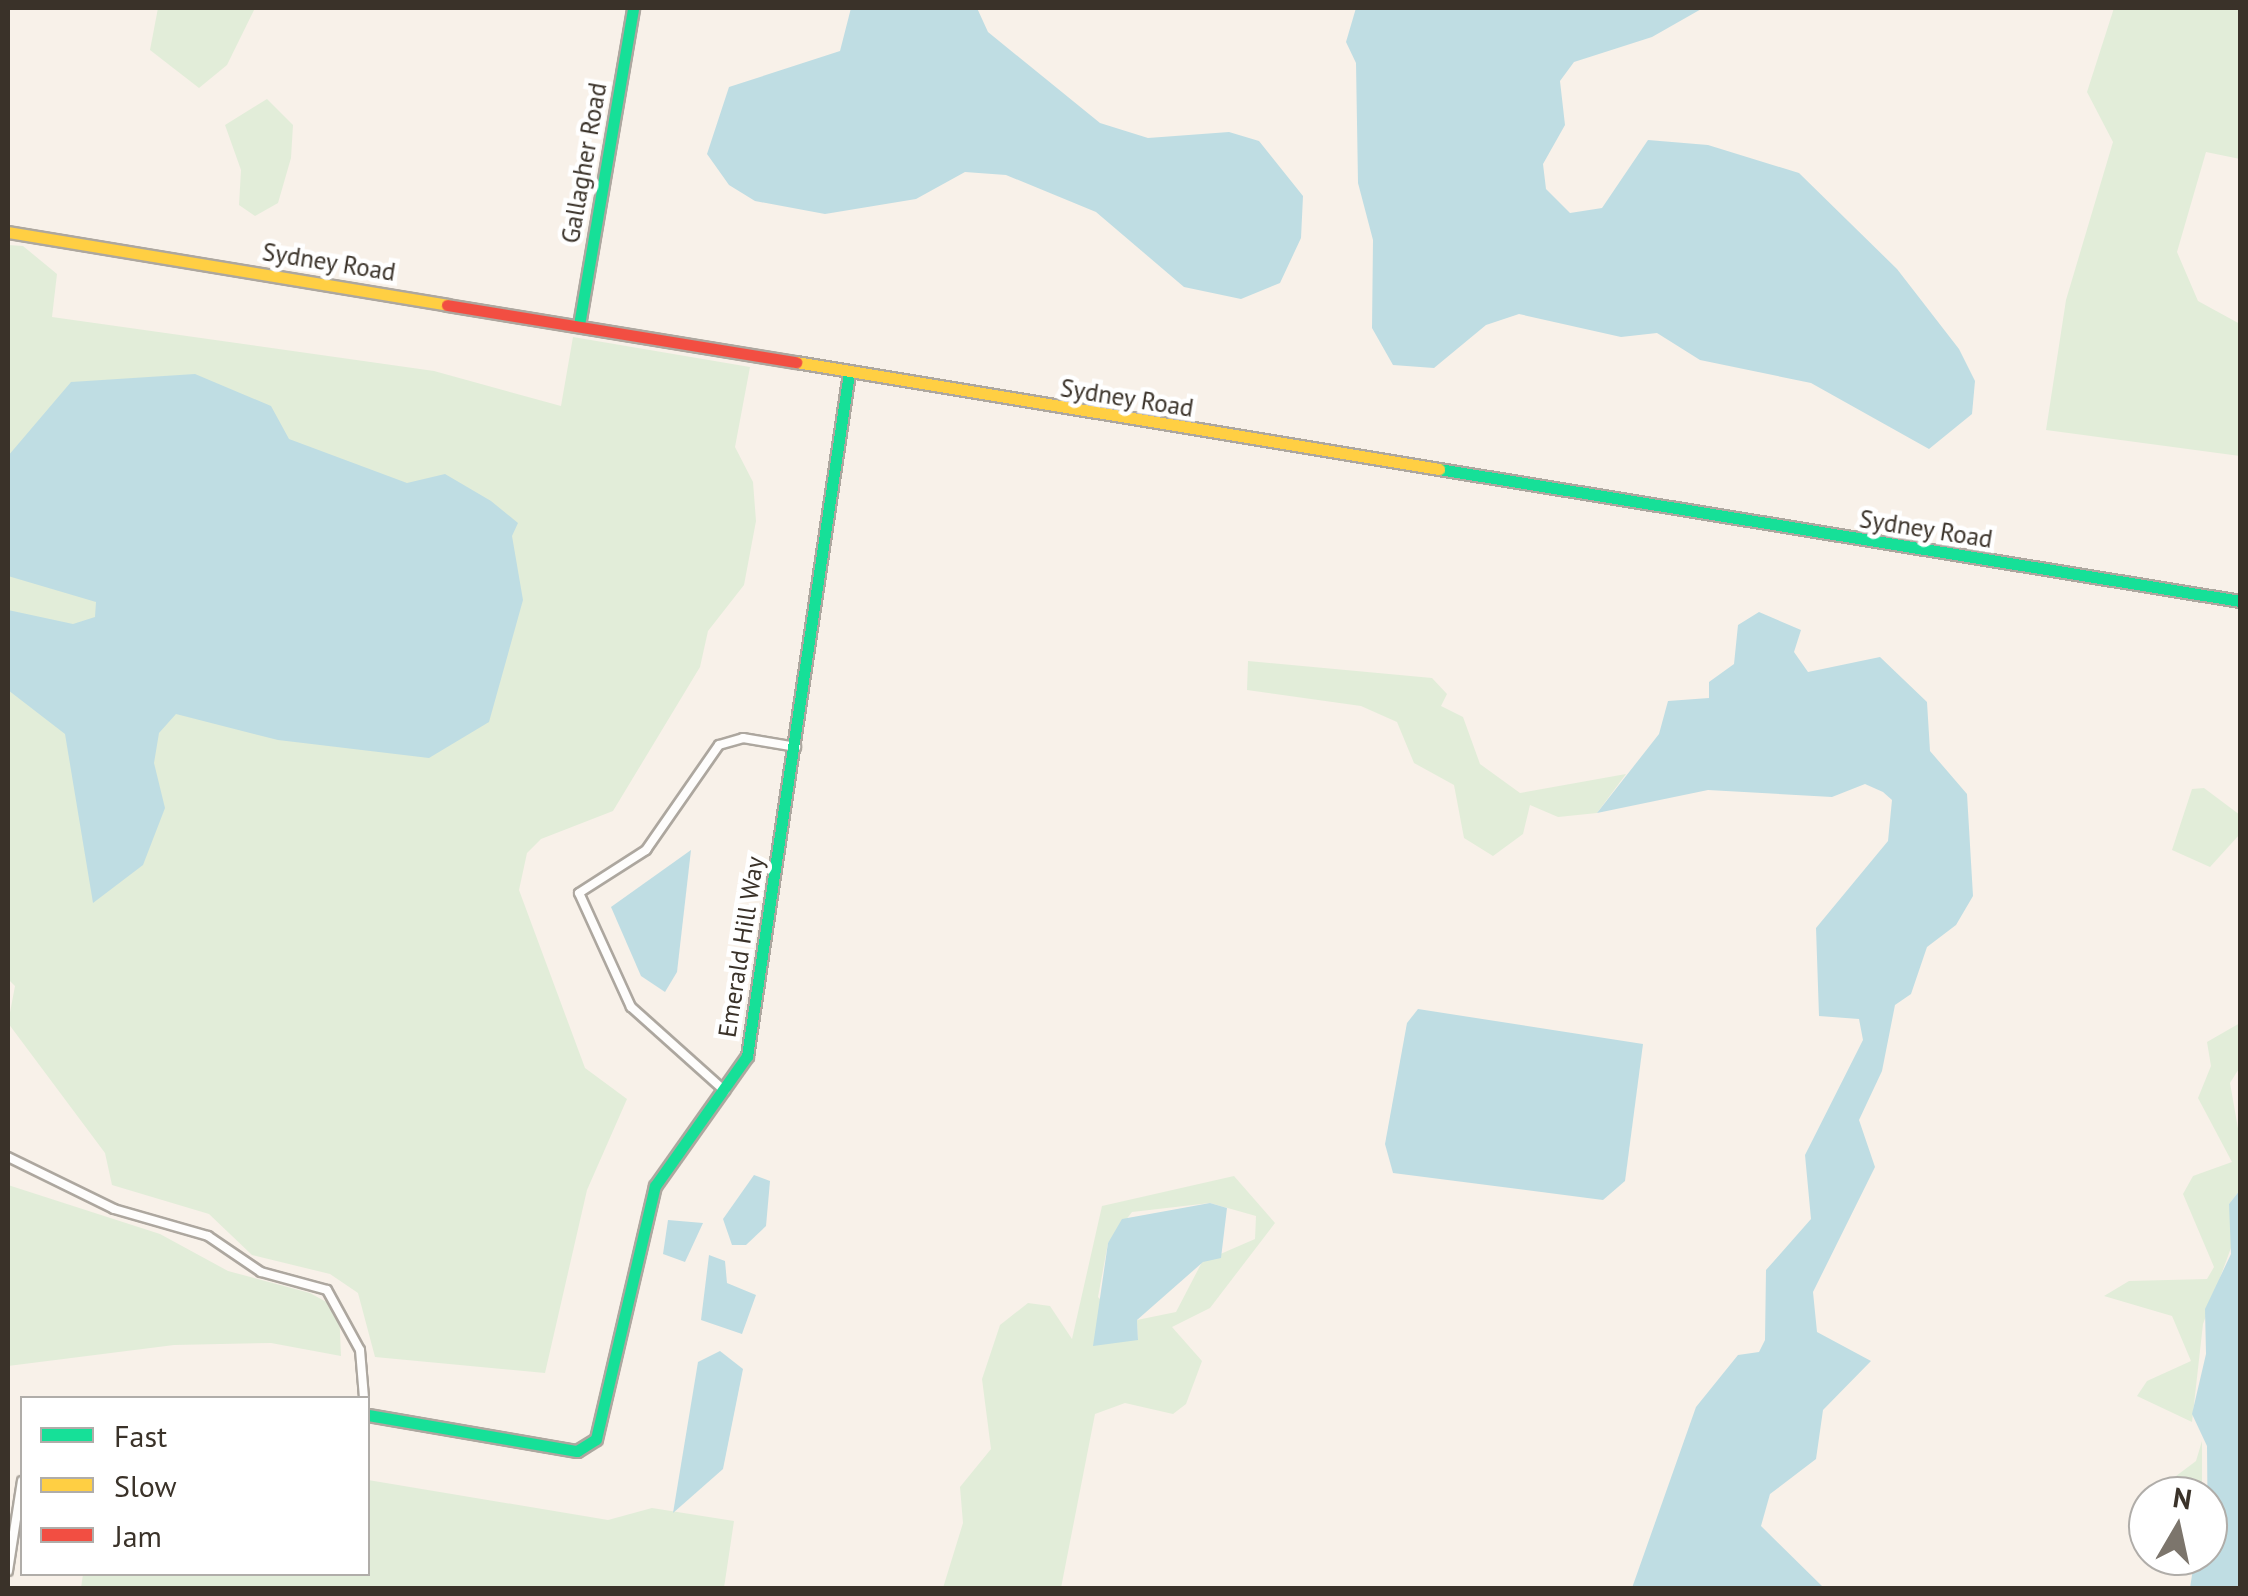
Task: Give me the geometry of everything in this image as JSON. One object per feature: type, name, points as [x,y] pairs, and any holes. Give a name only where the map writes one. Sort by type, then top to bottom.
[{"type":"street","name":"Gallagher Road","points":[[579,325],[633,8]]},
{"type":"street","name":"Sydney Road","points":[[8,232],[2240,601]]},
{"type":"street","name":"Emerald Hill Way","points":[[370,1415],[590,1448],[655,1186],[727,1093],[746,1056],[850,373]]},
{"type":"street","points":[[727,1093],[631,1006],[579,893],[646,850],[719,745],[743,738],[796,747]]},
{"type":"street","points":[[8,1157],[114,1209],[179,1224],[261,1272],[327,1290],[360,1350],[364,1396]]},
{"type":"street","points":[[8,1565],[20,1493]]},
{"type":"green space","points":[[158,8],[255,8],[227,65],[199,88],[150,50]]},
{"type":"green space","points":[[2114,8],[2240,8],[2240,159],[2206,152],[2177,252],[2198,301],[2240,324],[2240,456],[2046,430],[2066,300],[2113,142],[2087,92]]},
{"type":"green space","points":[[267,99],[293,125],[291,158],[278,203],[255,216],[239,205],[241,170],[225,125]]},
{"type":"green space","points":[[8,245],[23,246],[57,274],[52,317],[434,371],[561,406],[573,337],[750,367],[735,447],[753,482],[756,521],[744,585],[708,631],[700,667],[613,811],[541,839],[527,853],[519,890],[585,1068],[627,1099],[587,1190],[545,1373],[375,1357],[358,1293],[330,1274],[252,1255],[209,1214],[112,1185],[105,1153],[8,1023],[15,986],[8,979]]},
{"type":"green space","points":[[1248,661],[1432,678],[1447,694],[1441,706],[1463,717],[1480,764],[1520,793],[1626,774],[1597,813],[1558,817],[1530,805],[1523,834],[1493,856],[1464,838],[1454,785],[1414,763],[1397,722],[1361,706],[1247,690]]},
{"type":"green space","points":[[2204,788],[2240,815],[2240,834],[2210,867],[2172,850],[2192,789]]},
{"type":"green space","points":[[2240,1023],[2240,1067],[2230,1083],[2240,1140],[2240,1190],[2229,1204],[2235,1237],[2203,1324],[2192,1422],[2137,1396],[2147,1381],[2191,1361],[2172,1316],[2104,1296],[2129,1281],[2207,1279],[2214,1267],[2183,1194],[2193,1176],[2232,1162],[2198,1098],[2211,1066],[2207,1042]]},
{"type":"green space","points":[[1234,1176],[1275,1223],[1210,1308],[1172,1327],[1202,1361],[1186,1404],[1173,1414],[1125,1403],[1095,1414],[1061,1588],[943,1588],[963,1523],[960,1487],[991,1449],[982,1379],[1000,1325],[1028,1303],[1050,1306],[1072,1339],[1102,1206]],"holes":[[[1210,1203],[1256,1216],[1255,1239],[1202,1262],[1176,1312],[1137,1320],[1138,1340],[1098,1297],[1108,1243],[1132,1212]]]},
{"type":"green space","points":[[8,1185],[160,1234],[228,1271],[310,1293],[339,1309],[341,1356],[271,1343],[174,1345],[8,1366]]},
{"type":"green space","points":[[2202,1441],[2202,1476],[2176,1476],[2196,1461]]},
{"type":"green space","points":[[370,1480],[608,1520],[652,1508],[734,1521],[724,1588],[81,1588],[83,1576],[370,1576]]},
{"type":"water","points":[[851,8],[977,8],[988,32],[1100,123],[1148,138],[1229,132],[1259,141],[1303,196],[1301,238],[1280,283],[1241,299],[1184,287],[1096,212],[1006,175],[965,172],[916,199],[825,214],[755,201],[729,185],[707,154],[729,87],[840,51]]},
{"type":"water","points":[[1356,8],[1703,8],[1652,37],[1574,62],[1560,81],[1565,125],[1543,164],[1546,189],[1570,213],[1602,208],[1648,140],[1708,145],[1799,173],[1897,269],[1959,349],[1975,381],[1972,414],[1929,449],[1811,383],[1700,360],[1657,333],[1621,337],[1519,314],[1486,325],[1434,368],[1393,365],[1372,328],[1373,240],[1358,183],[1356,63],[1346,42]]},
{"type":"water","points":[[195,374],[271,406],[289,439],[407,483],[445,474],[491,501],[518,523],[512,536],[523,600],[489,722],[429,758],[278,740],[176,714],[159,733],[154,763],[165,808],[143,865],[93,903],[65,734],[8,690],[8,610],[73,624],[95,617],[96,602],[8,576],[8,456],[71,382]]},
{"type":"water","points":[[1759,612],[1801,630],[1794,652],[1808,672],[1880,657],[1927,702],[1930,751],[1967,794],[1973,896],[1956,925],[1927,947],[1911,994],[1895,1005],[1882,1071],[1859,1120],[1875,1167],[1813,1292],[1817,1332],[1871,1361],[1823,1410],[1816,1459],[1770,1494],[1761,1526],[1824,1588],[1632,1588],[1696,1407],[1738,1355],[1759,1352],[1765,1340],[1766,1270],[1811,1219],[1805,1155],[1863,1040],[1859,1019],[1819,1016],[1816,928],[1888,841],[1892,800],[1883,792],[1865,784],[1832,797],[1708,790],[1597,813],[1659,734],[1668,701],[1709,698],[1709,682],[1734,664],[1738,625]]},
{"type":"water","points":[[691,850],[677,972],[665,992],[641,976],[611,907]]},
{"type":"water","points":[[1418,1009],[1643,1044],[1625,1181],[1603,1200],[1393,1173],[1385,1144],[1407,1023]]},
{"type":"water","points":[[754,1175],[770,1181],[766,1226],[746,1245],[732,1245],[723,1219]]},
{"type":"water","points":[[2240,1190],[2240,1588],[2190,1588],[2192,1576],[2228,1576],[2228,1476],[2207,1476],[2207,1446],[2192,1414],[2206,1354],[2205,1309],[2231,1254],[2229,1204]]},
{"type":"water","points":[[1210,1203],[1227,1208],[1221,1258],[1203,1262],[1137,1320],[1138,1340],[1093,1346],[1108,1243],[1122,1219]]},
{"type":"water","points":[[668,1220],[703,1223],[685,1262],[663,1254]]},
{"type":"water","points":[[709,1255],[725,1261],[727,1283],[756,1295],[742,1334],[701,1320]]},
{"type":"water","points":[[720,1351],[743,1369],[723,1469],[673,1513],[698,1362]]},
{"type":"traffic: fast","points":[[579,325],[633,8]]},
{"type":"traffic: fast","points":[[370,1415],[577,1451],[596,1439],[655,1186],[747,1056],[849,373]]},
{"type":"traffic: fast","points":[[1439,469],[2240,601]]},
{"type":"traffic: slow","points":[[8,232],[447,305]]},
{"type":"traffic: slow","points":[[796,362],[1439,469]]},
{"type":"traffic: jam","points":[[447,305],[796,362]]}]
